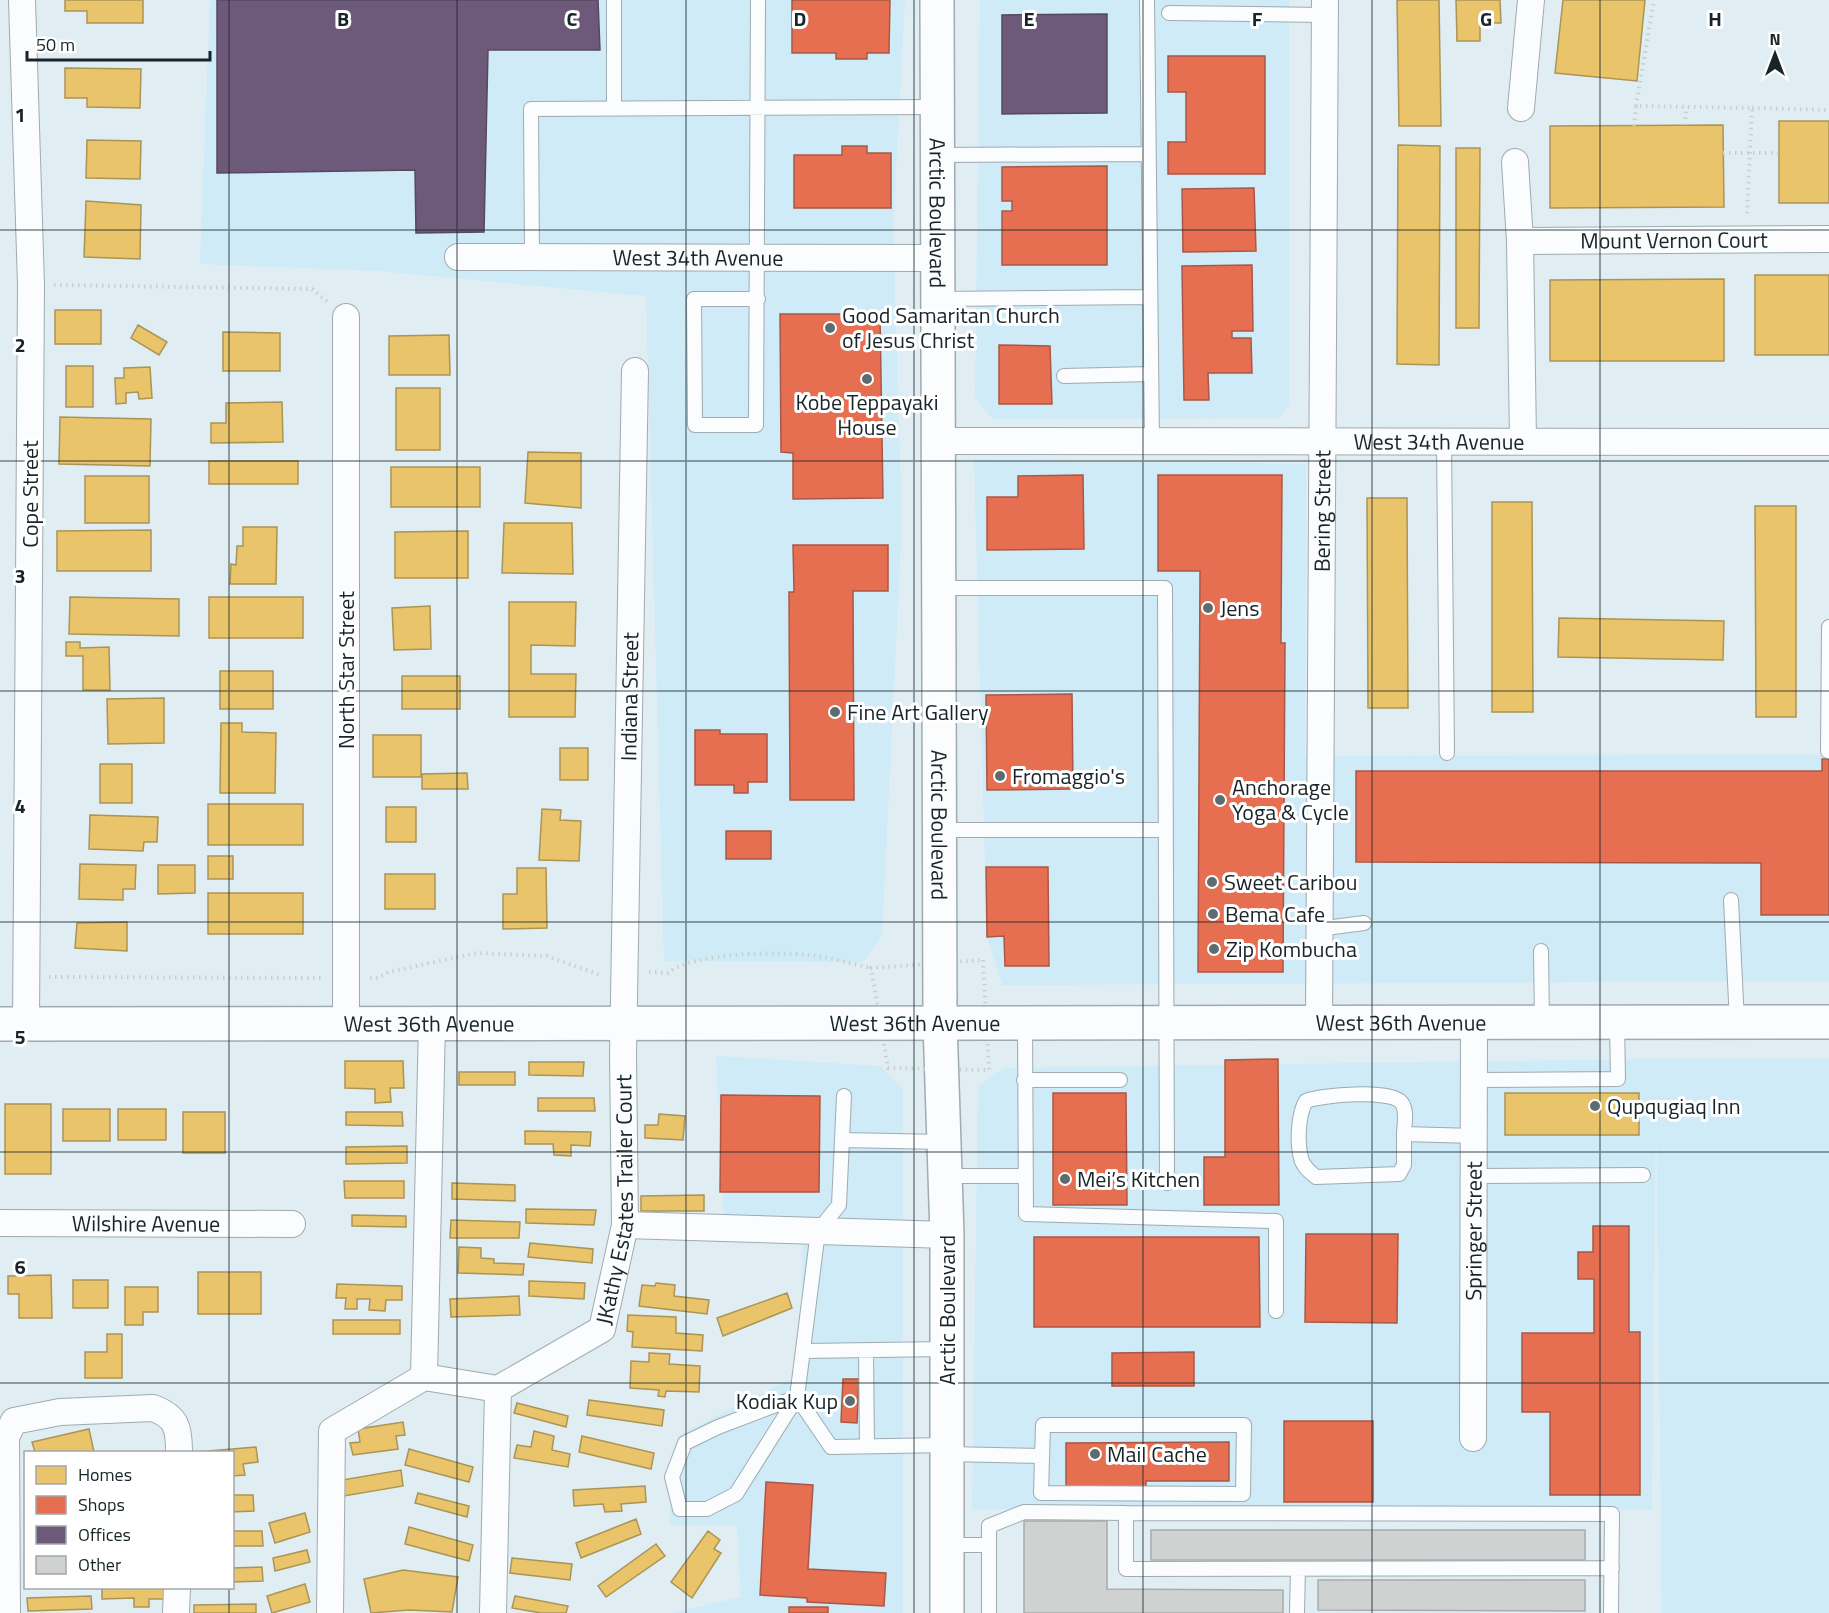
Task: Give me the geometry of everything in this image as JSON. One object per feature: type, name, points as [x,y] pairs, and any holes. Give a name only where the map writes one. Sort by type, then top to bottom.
[{"type":"main road","name":"Arctic Boulevard","points":[[937,0],[940,1023],[947,1236],[947,1613]]},
{"type":"main road","name":"West 36th Avenue","points":[[13,1024],[1829,1022]]},
{"type":"street","name":"Cope Street","points":[[13,1024],[26,977],[31,285],[22,0]]},
{"type":"street","points":[[1521,108],[1531,0]]},
{"type":"street","name":"Bering Street","points":[[1318,1021],[1325,8]]},
{"type":"street","points":[[1515,162],[1520,241],[1523,440]]},
{"type":"street","name":"Mount Vernon Court","points":[[1520,241],[1829,238]]},
{"type":"street","name":"West 34th Avenue","points":[[458,257],[938,258]]},
{"type":"street","name":"North Star Street","points":[[346,317],[346,1023]]},
{"type":"street","name":"Indiana Street","points":[[624,1023],[635,370]]},
{"type":"street","name":"West 34th Avenue","points":[[939,441],[1829,442]]},
{"type":"street","name":"Springer Street","points":[[1473,1438],[1474,1022]]},
{"type":"street","points":[[424,1377],[432,1023]]},
{"type":"street","name":"JKathy Estates Trailer Court","points":[[498,1389],[602,1329],[625,1224],[624,1023]]},
{"type":"street","name":"Wilshire Avenue","points":[[0,1223],[292,1224]]},
{"type":"street","points":[[625,1224],[947,1236]]},
{"type":"street","points":[[330,1613],[332,1431],[424,1377],[498,1389],[493,1613]]},
{"type":"street","points":[[7,1613],[6,1437],[14,1421],[60,1412],[153,1408],[166,1413],[179,1430],[179,1451]]},
{"type":"street","points":[[176,1613],[177,1589]]},
{"type":"lane","points":[[614,0],[614,109]]},
{"type":"lane","points":[[758,299],[694,299],[695,425],[756,425],[758,299],[759,0]]},
{"type":"lane","points":[[1147,0],[1152,441]]},
{"type":"lane","points":[[1169,13],[1270,7],[1325,8]]},
{"type":"lane","points":[[532,257],[531,109],[938,107]]},
{"type":"lane","points":[[938,155],[1148,154]]},
{"type":"lane","points":[[938,299],[1150,297]]},
{"type":"lane","points":[[1064,376],[1151,374]]},
{"type":"lane","points":[[1444,440],[1447,753]]},
{"type":"lane","points":[[939,588],[1165,588],[1167,1184]]},
{"type":"lane","points":[[1828,751],[1829,627]]},
{"type":"lane","points":[[940,830],[1165,830]]},
{"type":"lane","points":[[1731,900],[1737,1022]]},
{"type":"lane","points":[[1318,929],[1364,923]]},
{"type":"lane","points":[[1541,951],[1542,1022]]},
{"type":"lane","points":[[1024,1022],[1026,1214],[1276,1221],[1276,1311]]},
{"type":"lane","points":[[1474,1080],[1618,1079],[1617,1022]]},
{"type":"lane","points":[[1024,1080],[1119,1080]]},
{"type":"lane","points":[[1390,1095],[1401,1102],[1405,1111],[1404,1134],[1404,1165],[1399,1174],[1316,1176],[1306,1169],[1300,1158],[1300,1110],[1306,1101],[1319,1096],[1390,1095]]},
{"type":"lane","points":[[797,1396],[717,1427],[685,1443],[672,1477],[680,1509],[708,1509],[736,1494],[797,1396],[818,1231],[839,1205],[844,1096]]},
{"type":"lane","points":[[1404,1134],[1474,1136]]},
{"type":"lane","points":[[842,1140],[944,1142]]},
{"type":"lane","points":[[1474,1176],[1643,1175]]},
{"type":"lane","points":[[945,1176],[1025,1176]]},
{"type":"lane","points":[[804,1351],[947,1349]]},
{"type":"lane","points":[[866,1351],[867,1446]]},
{"type":"lane","points":[[797,1396],[831,1447],[867,1446],[1042,1456]]},
{"type":"lane","points":[[1043,1425],[1244,1425],[1243,1494],[1041,1493],[1042,1456],[1043,1425]]},
{"type":"lane","points":[[989,1613],[989,1526],[1023,1512],[1612,1514],[1611,1613]]},
{"type":"lane","points":[[1126,1513],[1126,1569],[1612,1568]]},
{"type":"lane","points":[[948,1545],[989,1545]]},
{"type":"lane","points":[[1297,1613],[1298,1569]]},
{"type":"path","points":[[1634,126],[1654,0]]},
{"type":"path","points":[[1636,106],[1829,110]]},
{"type":"path","points":[[1685,125],[1686,107]]},
{"type":"path","points":[[1746,239],[1752,108]]},
{"type":"path","points":[[1724,153],[1779,153]]},
{"type":"path","points":[[31,285],[312,289],[346,317]]},
{"type":"path","points":[[26,977],[378,978],[388,972],[477,953],[547,956],[600,976],[625,971],[668,973],[677,965],[724,955],[815,956],[871,968]]},
{"type":"shaded area","points":[[210,0],[905,0],[893,226],[902,523],[882,935],[863,962],[664,961],[646,296],[378,271],[200,264]]},
{"type":"shaded area","points":[[980,0],[1289,0],[1289,404],[1279,418],[993,419],[975,398]]},
{"type":"shaded area","points":[[974,460],[1306,464],[1305,756],[1829,755],[1829,981],[1002,985],[987,937]]},
{"type":"shaded area","points":[[716,1056],[880,1066],[903,1089],[903,1613],[672,1613],[741,1597],[737,1525],[669,1525],[677,1436],[801,1374],[803,1218],[724,1216]]},
{"type":"shaded area","points":[[1656,1059],[1829,1059],[1829,1613],[1662,1613],[1656,1105],[1652,1510],[972,1509],[978,1086],[1004,1068]]},
{"type":"building: Homes","points":[[65,0],[143,0],[143,23],[87,23],[87,11],[65,11]]},
{"type":"building: Homes","points":[[1397,0],[1439,0],[1441,126],[1399,126]]},
{"type":"building: Homes","points":[[1456,0],[1500,0],[1501,23],[1480,23],[1480,41],[1457,41]]},
{"type":"building: Homes","points":[[1563,0],[1645,0],[1637,81],[1555,73]]},
{"type":"building: Homes","points":[[65,68],[141,69],[140,108],[87,107],[87,98],[65,98]]},
{"type":"building: Homes","points":[[1779,121],[1829,121],[1829,203],[1779,203]]},
{"type":"building: Homes","points":[[1723,125],[1724,207],[1550,208],[1550,126]]},
{"type":"building: Homes","points":[[87,140],[141,141],[140,179],[86,178]]},
{"type":"building: Homes","points":[[1398,145],[1440,146],[1439,365],[1397,364]]},
{"type":"building: Homes","points":[[1456,148],[1480,148],[1479,328],[1456,328]]},
{"type":"building: Homes","points":[[86,201],[141,205],[140,259],[84,257]]},
{"type":"building: Homes","points":[[1755,275],[1829,275],[1829,355],[1755,355]]},
{"type":"building: Homes","points":[[1724,279],[1724,361],[1550,361],[1550,280]]},
{"type":"building: Homes","points":[[55,310],[101,310],[101,344],[55,344]]},
{"type":"building: Homes","points":[[138,325],[167,342],[159,355],[131,338]]},
{"type":"building: Homes","points":[[223,332],[280,333],[280,371],[223,371]]},
{"type":"building: Homes","points":[[449,335],[450,375],[389,375],[389,336]]},
{"type":"building: Homes","points":[[66,366],[93,366],[93,407],[66,407]]},
{"type":"building: Homes","points":[[150,367],[152,398],[139,399],[138,392],[126,393],[126,403],[116,404],[115,378],[124,378],[124,368]]},
{"type":"building: Homes","points":[[396,388],[440,388],[440,450],[396,450]]},
{"type":"building: Homes","points":[[282,402],[283,442],[211,443],[211,423],[226,423],[226,403]]},
{"type":"building: Homes","points":[[60,417],[151,419],[150,466],[59,464]]},
{"type":"building: Homes","points":[[528,452],[581,453],[581,508],[525,503]]},
{"type":"building: Homes","points":[[209,461],[298,461],[298,484],[209,484]]},
{"type":"building: Homes","points":[[391,467],[480,467],[480,507],[391,507]]},
{"type":"building: Homes","points":[[85,476],[149,476],[149,523],[85,523]]},
{"type":"building: Homes","points":[[1367,498],[1407,498],[1408,708],[1368,708]]},
{"type":"building: Homes","points":[[1492,502],[1532,502],[1533,712],[1492,712]]},
{"type":"building: Homes","points":[[1755,506],[1796,506],[1796,717],[1756,717]]},
{"type":"building: Homes","points":[[504,523],[572,523],[573,574],[502,573]]},
{"type":"building: Homes","points":[[243,527],[277,527],[276,584],[230,584],[231,564],[236,565],[237,546],[243,546]]},
{"type":"building: Homes","points":[[151,530],[151,571],[57,571],[57,531]]},
{"type":"building: Homes","points":[[468,531],[468,578],[395,578],[395,532]]},
{"type":"building: Homes","points":[[70,597],[179,599],[179,636],[69,634]]},
{"type":"building: Homes","points":[[209,597],[303,597],[303,638],[209,638]]},
{"type":"building: Homes","points":[[509,602],[576,602],[575,646],[531,645],[531,674],[576,674],[575,717],[509,717]]},
{"type":"building: Homes","points":[[430,606],[431,649],[394,650],[392,608]]},
{"type":"building: Homes","points":[[1559,618],[1724,621],[1723,660],[1558,657]]},
{"type":"building: Homes","points":[[66,642],[80,642],[80,648],[109,647],[110,690],[83,690],[83,656],[66,656]]},
{"type":"building: Homes","points":[[220,671],[273,671],[273,709],[220,709]]},
{"type":"building: Homes","points":[[402,676],[460,676],[460,709],[402,709]]},
{"type":"building: Homes","points":[[164,698],[164,743],[108,744],[107,699]]},
{"type":"building: Homes","points":[[221,723],[242,723],[242,732],[276,733],[275,793],[220,793]]},
{"type":"building: Homes","points":[[373,735],[421,735],[421,777],[373,777]]},
{"type":"building: Homes","points":[[560,748],[588,748],[588,780],[560,780]]},
{"type":"building: Homes","points":[[100,764],[132,764],[132,803],[100,803]]},
{"type":"building: Homes","points":[[467,773],[468,789],[422,789],[422,774]]},
{"type":"building: Homes","points":[[208,804],[303,804],[303,845],[208,845]]},
{"type":"building: Homes","points":[[386,807],[416,807],[416,842],[386,842]]},
{"type":"building: Homes","points":[[542,809],[561,810],[560,820],[581,821],[579,861],[539,860]]},
{"type":"building: Homes","points":[[90,815],[158,817],[157,842],[144,842],[143,851],[89,849]]},
{"type":"building: Homes","points":[[208,856],[233,856],[233,879],[208,879]]},
{"type":"building: Homes","points":[[80,864],[136,865],[135,889],[123,889],[123,900],[79,899]]},
{"type":"building: Homes","points":[[158,865],[195,865],[195,893],[158,894]]},
{"type":"building: Homes","points":[[517,868],[546,868],[547,928],[503,929],[503,894],[517,894]]},
{"type":"building: Homes","points":[[385,874],[435,874],[435,909],[385,909]]},
{"type":"building: Homes","points":[[208,893],[303,893],[303,934],[208,934]]},
{"type":"building: Homes","points":[[127,922],[127,951],[75,948],[77,923]]},
{"type":"building: Homes","points":[[345,1061],[403,1061],[404,1088],[390,1088],[391,1102],[375,1103],[375,1089],[345,1088]]},
{"type":"building: Homes","points":[[529,1062],[584,1062],[583,1076],[529,1075]]},
{"type":"building: Homes","points":[[459,1072],[515,1072],[515,1085],[459,1085]]},
{"type":"building: Homes","points":[[1505,1093],[1639,1093],[1639,1135],[1505,1135]]},
{"type":"building: Homes","points":[[538,1098],[594,1098],[595,1111],[538,1111]]},
{"type":"building: Homes","points":[[5,1104],[51,1104],[51,1174],[5,1174]]},
{"type":"building: Homes","points":[[63,1109],[110,1109],[110,1141],[63,1141]]},
{"type":"building: Homes","points":[[118,1109],[166,1109],[166,1140],[118,1140]]},
{"type":"building: Homes","points":[[183,1112],[225,1112],[225,1153],[183,1153]]},
{"type":"building: Homes","points":[[346,1112],[402,1112],[403,1126],[346,1125]]},
{"type":"building: Homes","points":[[659,1114],[685,1116],[683,1140],[645,1138],[645,1125],[658,1125]]},
{"type":"building: Homes","points":[[525,1131],[591,1132],[590,1146],[571,1145],[571,1156],[554,1155],[553,1144],[525,1144]]},
{"type":"building: Homes","points":[[407,1146],[407,1163],[346,1164],[346,1147]]},
{"type":"building: Homes","points":[[344,1181],[404,1181],[404,1198],[345,1198]]},
{"type":"building: Homes","points":[[452,1183],[515,1185],[515,1201],[452,1199]]},
{"type":"building: Homes","points":[[704,1195],[704,1211],[641,1211],[641,1196]]},
{"type":"building: Homes","points":[[526,1209],[596,1210],[594,1225],[526,1223]]},
{"type":"building: Homes","points":[[352,1215],[406,1216],[406,1227],[352,1226]]},
{"type":"building: Homes","points":[[451,1220],[520,1222],[519,1238],[450,1238]]},
{"type":"building: Homes","points":[[530,1243],[593,1249],[592,1263],[528,1257]]},
{"type":"building: Homes","points":[[459,1247],[481,1248],[481,1258],[494,1259],[494,1263],[524,1264],[523,1275],[458,1273]]},
{"type":"building: Homes","points":[[198,1272],[261,1272],[261,1314],[198,1314]]},
{"type":"building: Homes","points":[[51,1275],[52,1318],[19,1318],[19,1294],[8,1294],[8,1276]]},
{"type":"building: Homes","points":[[73,1280],[108,1280],[108,1308],[73,1308]]},
{"type":"building: Homes","points":[[529,1281],[585,1283],[584,1299],[529,1296]]},
{"type":"building: Homes","points":[[656,1283],[675,1285],[674,1296],[709,1300],[707,1314],[639,1306],[642,1285],[655,1286]]},
{"type":"building: Homes","points":[[337,1284],[402,1286],[402,1300],[386,1300],[385,1311],[369,1310],[370,1299],[357,1299],[357,1309],[345,1309],[346,1298],[336,1298]]},
{"type":"building: Homes","points":[[125,1287],[158,1287],[158,1312],[143,1312],[143,1325],[125,1325]]},
{"type":"building: Homes","points":[[787,1293],[792,1308],[723,1336],[717,1318]]},
{"type":"building: Homes","points":[[519,1296],[520,1315],[451,1317],[450,1299]]},
{"type":"building: Homes","points":[[628,1315],[676,1317],[676,1333],[703,1335],[702,1351],[632,1347],[633,1332],[627,1331]]},
{"type":"building: Homes","points":[[333,1320],[400,1320],[400,1334],[333,1334]]},
{"type":"building: Homes","points":[[107,1334],[122,1334],[122,1378],[85,1378],[85,1352],[107,1352]]},
{"type":"building: Homes","points":[[649,1353],[670,1354],[669,1364],[700,1366],[699,1392],[666,1391],[665,1397],[658,1396],[659,1390],[630,1388],[631,1361],[649,1362]]},
{"type":"building: Homes","points":[[589,1400],[664,1410],[662,1426],[587,1415]]},
{"type":"building: Homes","points":[[517,1403],[568,1416],[566,1427],[514,1413]]},
{"type":"building: Homes","points":[[403,1422],[405,1435],[396,1436],[398,1449],[353,1455],[350,1443],[360,1442],[358,1429]]},
{"type":"building: Homes","points":[[89,1429],[94,1451],[35,1451],[32,1442]]},
{"type":"building: Homes","points":[[534,1431],[554,1436],[552,1450],[570,1454],[568,1467],[514,1458],[517,1445],[531,1447]]},
{"type":"building: Homes","points":[[582,1436],[654,1453],[651,1469],[579,1452]]},
{"type":"building: Homes","points":[[256,1447],[258,1462],[243,1464],[245,1475],[234,1476],[234,1451],[208,1451]]},
{"type":"building: Homes","points":[[409,1449],[473,1467],[469,1482],[405,1465]]},
{"type":"building: Homes","points":[[401,1470],[403,1486],[344,1496],[342,1480]]},
{"type":"building: Homes","points":[[645,1486],[646,1502],[621,1504],[622,1511],[605,1512],[603,1504],[574,1506],[573,1490]]},
{"type":"building: Homes","points":[[418,1493],[469,1506],[467,1517],[415,1503]]},
{"type":"building: Homes","points":[[234,1495],[253,1495],[254,1511],[234,1512]]},
{"type":"building: Homes","points":[[305,1513],[310,1532],[275,1543],[269,1523]]},
{"type":"building: Homes","points":[[636,1519],[641,1534],[581,1558],[576,1543]]},
{"type":"building: Homes","points":[[409,1527],[473,1545],[469,1561],[405,1544]]},
{"type":"building: Homes","points":[[234,1531],[262,1531],[263,1546],[234,1546]]},
{"type":"building: Homes","points":[[708,1531],[720,1540],[714,1549],[721,1553],[692,1598],[671,1582]]},
{"type":"building: Homes","points":[[656,1544],[665,1556],[606,1597],[598,1586]]},
{"type":"building: Homes","points":[[307,1550],[310,1562],[275,1571],[273,1558]]},
{"type":"building: Homes","points":[[512,1558],[572,1564],[570,1580],[510,1573]]},
{"type":"building: Homes","points":[[262,1567],[263,1581],[234,1582],[234,1568]]},
{"type":"building: Homes","points":[[403,1570],[458,1577],[452,1612],[409,1610],[371,1613],[364,1579]]},
{"type":"building: Homes","points":[[305,1584],[310,1602],[272,1613],[267,1596]]},
{"type":"building: Homes","points":[[102,1589],[164,1589],[164,1599],[149,1599],[149,1607],[134,1607],[134,1598],[102,1599]]},
{"type":"building: Homes","points":[[91,1596],[92,1609],[28,1611],[27,1598]]},
{"type":"building: Homes","points":[[515,1596],[568,1606],[566,1613],[541,1613],[512,1608]]},
{"type":"building: Homes","points":[[256,1604],[256,1613],[194,1613],[194,1605]]},
{"type":"building: Shops","points":[[792,0],[890,0],[889,53],[867,53],[867,59],[836,59],[836,53],[792,53]]},
{"type":"building: Shops","points":[[1168,56],[1265,56],[1265,174],[1168,174],[1168,142],[1186,142],[1186,92],[1168,92]]},
{"type":"building: Shops","points":[[842,146],[867,146],[867,153],[891,153],[891,208],[794,208],[794,155],[842,155]]},
{"type":"building: Shops","points":[[1107,166],[1107,265],[1002,265],[1002,211],[1012,211],[1012,201],[1002,201],[1002,167]]},
{"type":"building: Shops","points":[[1254,188],[1256,251],[1183,252],[1182,189]]},
{"type":"building: Shops","points":[[1252,265],[1253,331],[1232,331],[1232,338],[1251,338],[1252,373],[1208,373],[1209,400],[1184,400],[1182,266]]},
{"type":"building: Shops","points":[[780,314],[880,314],[883,498],[793,499],[793,453],[781,452]]},
{"type":"building: Shops","points":[[999,345],[1050,346],[1052,404],[999,404]]},
{"type":"building: Shops","points":[[1083,475],[1084,549],[987,550],[987,497],[1018,497],[1018,476]]},
{"type":"building: Shops","points":[[1158,475],[1282,475],[1281,643],[1285,643],[1283,972],[1198,972],[1200,571],[1158,571]]},
{"type":"building: Shops","points":[[793,545],[888,545],[888,591],[853,591],[854,800],[790,800],[789,592],[794,592]]},
{"type":"building: Shops","points":[[1072,694],[1073,789],[987,790],[986,695]]},
{"type":"building: Shops","points":[[695,730],[720,730],[720,734],[767,734],[767,782],[748,782],[748,793],[734,793],[734,785],[695,785]]},
{"type":"building: Shops","points":[[1822,759],[1829,759],[1829,915],[1761,915],[1761,863],[1356,862],[1356,771],[1822,771]]},
{"type":"building: Shops","points":[[726,831],[771,831],[771,859],[726,859]]},
{"type":"building: Shops","points":[[986,867],[1048,867],[1049,966],[1005,966],[1004,936],[987,937]]},
{"type":"building: Shops","points":[[1278,1059],[1279,1205],[1204,1205],[1204,1157],[1225,1157],[1225,1060]]},
{"type":"building: Shops","points":[[1053,1093],[1126,1093],[1127,1205],[1053,1205]]},
{"type":"building: Shops","points":[[721,1095],[820,1096],[819,1192],[720,1192]]},
{"type":"building: Shops","points":[[1593,1226],[1629,1226],[1629,1332],[1640,1332],[1640,1495],[1550,1495],[1550,1412],[1522,1412],[1522,1333],[1594,1333],[1594,1279],[1578,1279],[1578,1252],[1593,1252]]},
{"type":"building: Shops","points":[[1306,1234],[1398,1234],[1397,1323],[1305,1322]]},
{"type":"building: Shops","points":[[1034,1237],[1259,1237],[1260,1327],[1034,1327]]},
{"type":"building: Shops","points":[[1194,1352],[1194,1386],[1112,1386],[1112,1353]]},
{"type":"building: Shops","name":"Kodiak Kup","points":[[843,1379],[859,1379],[857,1423],[841,1422]]},
{"type":"building: Shops","points":[[1284,1421],[1373,1421],[1373,1502],[1284,1502]]},
{"type":"building: Shops","points":[[1229,1442],[1229,1481],[1146,1481],[1146,1489],[1066,1490],[1066,1443]]},
{"type":"building: Shops","points":[[766,1482],[813,1485],[808,1569],[886,1573],[884,1606],[807,1602],[807,1598],[760,1595]]},
{"type":"building: Shops","points":[[789,1607],[828,1607],[828,1613],[789,1613]]},
{"type":"building: Offices","points":[[217,0],[598,0],[600,50],[488,50],[484,232],[416,233],[415,170],[217,173]]},
{"type":"building: Offices","points":[[1107,14],[1107,113],[1002,114],[1002,15]]},
{"type":"building: Other","points":[[1024,1521],[1107,1521],[1107,1589],[1283,1590],[1283,1613],[1024,1613]]},
{"type":"building: Other","points":[[1151,1530],[1585,1530],[1585,1560],[1151,1560]]},
{"type":"building: Other","points":[[1318,1580],[1585,1580],[1585,1611],[1318,1610]]},
{"type":"place","name":"Good Samaritan Church of Jesus Christ","points":[[830,328]]},
{"type":"place","name":"Kobe Teppayaki House","points":[[867,379]]},
{"type":"place","name":"Jens","points":[[1208,608]]},
{"type":"place","name":"Fine Art Gallery","points":[[835,712]]},
{"type":"place","name":"Fromaggio's","points":[[1000,776]]},
{"type":"place","name":"Anchorage Yoga & Cycle","points":[[1220,800]]},
{"type":"place","name":"Sweet Caribou","points":[[1212,882]]},
{"type":"place","name":"Bema Cafe","points":[[1213,914]]},
{"type":"place","name":"Zip Kombucha","points":[[1214,949]]},
{"type":"place","name":"Qupqugiaq Inn","points":[[1595,1106]]},
{"type":"place","name":"Mei’s Kitchen","points":[[1065,1179]]},
{"type":"place","name":"Kodiak Kup","points":[[850,1401]]},
{"type":"place","name":"Mail Cache","points":[[1095,1454]]}]
